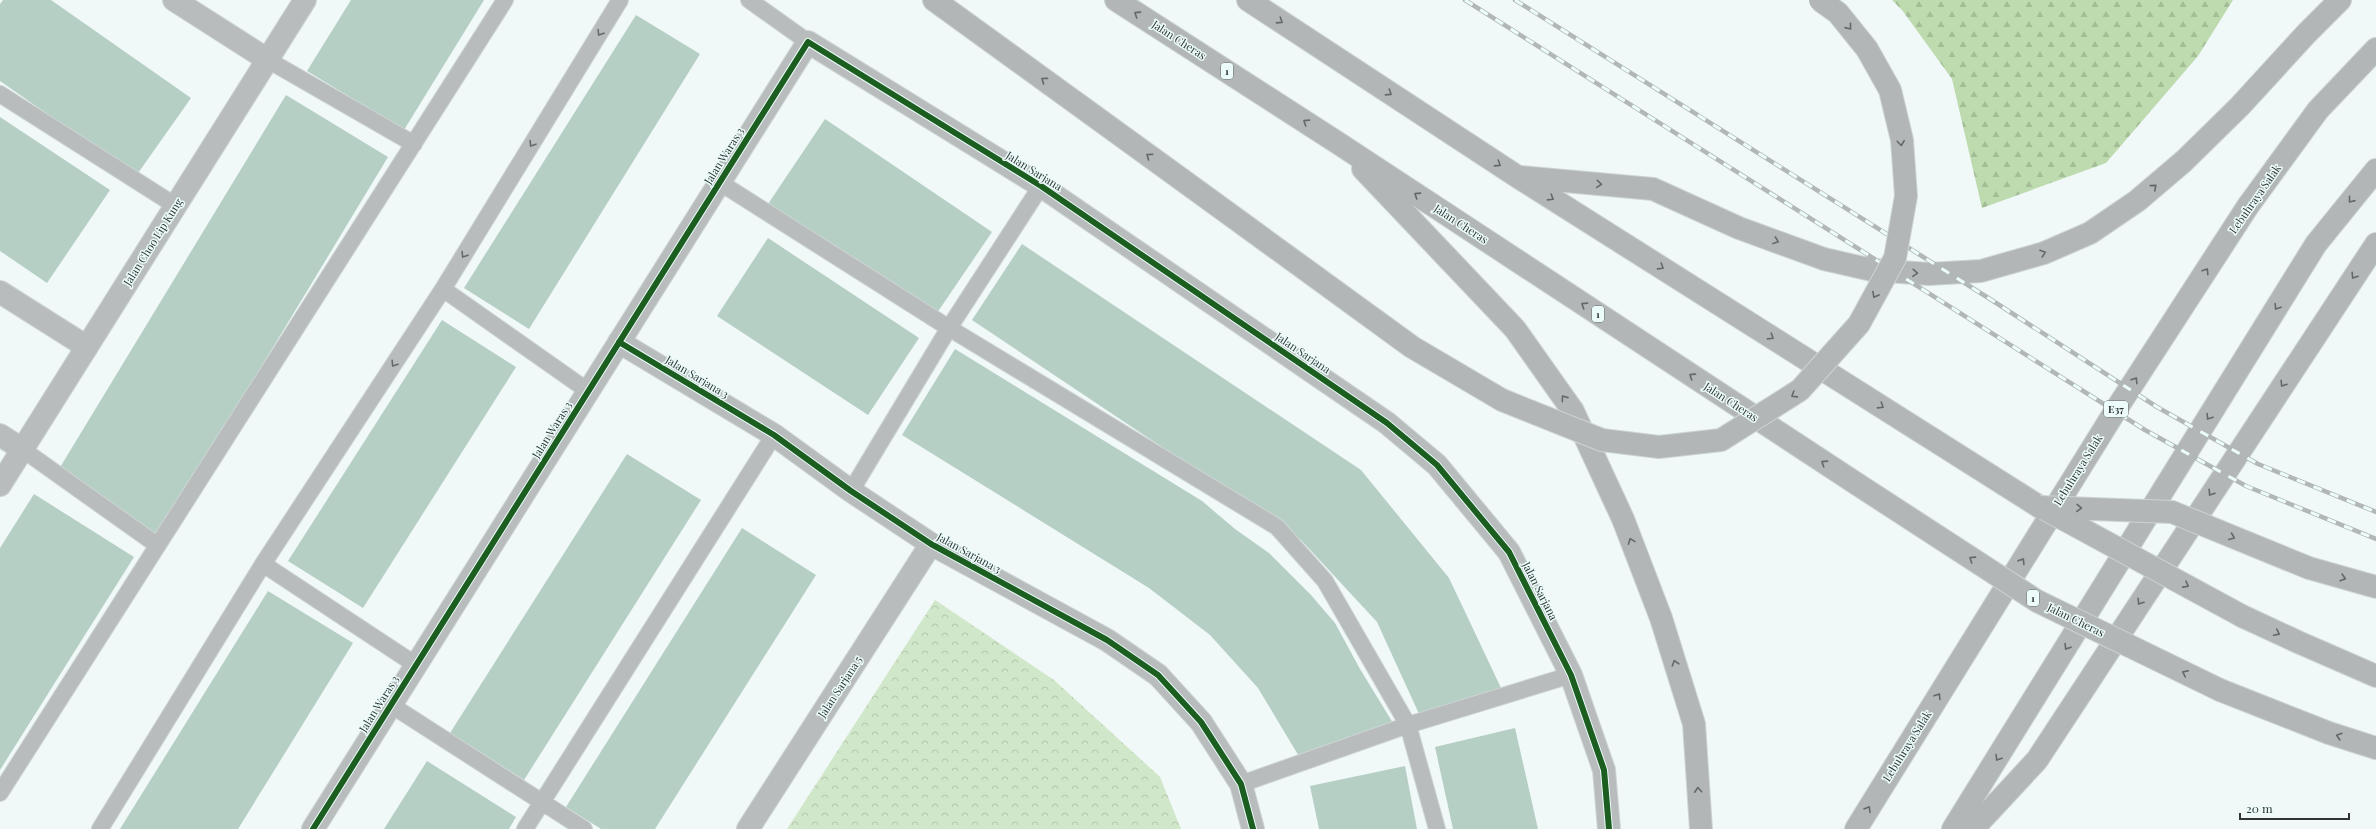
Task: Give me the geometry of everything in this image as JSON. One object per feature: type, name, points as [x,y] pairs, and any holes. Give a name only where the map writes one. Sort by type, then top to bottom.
[{"type":"highway","points":[[934,0],[1412,347],[1502,400],[1602,440],[1659,447],[1721,440],[1800,390],[1859,324],[1895,258],[1906,196],[1902,140],[1890,90],[1867,49],[1838,13],[1820,0]]},
{"type":"highway","name":"Jalan Cheras","points":[[1116,0],[1338,143],[2037,601],[2220,690],[2328,733],[2376,748]]},
{"type":"highway","points":[[1248,0],[1518,177],[2040,507],[2242,616],[2376,676]]},
{"type":"highway","points":[[1518,177],[1653,189],[1739,228],[1824,259],[1872,270],[1929,274],[1981,271],[2044,253],[2090,233],[2137,201],[2184,161],[2240,106],[2306,34],[2340,0]]},
{"type":"highway","name":"Lebuhraya Salak","points":[[1856,829],[2119,405],[2248,206],[2318,110],[2376,48]]},
{"type":"highway","points":[[1338,143],[1515,329],[1573,411],[1623,519],[1661,618],[1694,724],[1701,829]]},
{"type":"highway","points":[[1953,829],[2316,244],[2376,170]]},
{"type":"highway","points":[[1972,829],[2037,760],[2376,244]]},
{"type":"highway","points":[[2040,507],[2172,512],[2309,568],[2376,587]]},
{"type":"street","points":[[174,0],[268,60]]},
{"type":"street","name":"Jalan Choo Lip Kung","points":[[0,485],[305,0]]},
{"type":"street","name":"Jalan Waras 3","points":[[313,829],[808,42]]},
{"type":"street","name":"Jalan Sarjana","points":[[808,42],[1041,186],[1387,423],[1437,465],[1509,552],[1571,675],[1604,770],[1609,829]]},
{"type":"street","points":[[0,292],[87,347]]},
{"type":"street","name":"Jalan Sarjana 3","points":[[619,342],[774,435],[851,490],[931,544],[1106,640],[1158,675],[1201,722],[1241,784],[1253,829]]},
{"type":"street","points":[[0,435],[22,449]]},
{"type":"street","name":"Jalan Sarjana 5","points":[[748,829],[931,544]]},
{"type":"lane","points":[[0,793],[505,0]]},
{"type":"lane","points":[[100,829],[263,564],[443,289],[620,0]]},
{"type":"lane","points":[[749,0],[808,42]]},
{"type":"lane","points":[[268,60],[414,144]]},
{"type":"lane","points":[[0,94],[176,206]]},
{"type":"lane","points":[[720,182],[949,328],[1278,527],[1325,581],[1408,725],[1437,829]]},
{"type":"lane","points":[[851,490],[949,328],[1041,186]]},
{"type":"lane","points":[[443,289],[588,391]]},
{"type":"lane","points":[[525,829],[774,435]]},
{"type":"lane","points":[[22,449],[157,545]]},
{"type":"lane","points":[[263,564],[416,665]]},
{"type":"lane","points":[[1241,784],[1408,725],[1571,675]]},
{"type":"lane","points":[[391,705],[584,829]]},
{"type":"green space","points":[[1892,0],[2233,0],[2198,56],[2106,163],[1982,208],[1952,79],[1902,10]]},
{"type":"green space","points":[[935,600],[1054,680],[1160,777],[1181,829],[787,829]]},
{"type":"building","points":[[3,0],[51,0],[191,98],[136,176],[0,81],[0,4]]},
{"type":"building","points":[[351,0],[484,0],[404,130],[307,71]]},
{"type":"building","points":[[636,15],[700,54],[529,329],[464,288]]},
{"type":"building","points":[[286,95],[388,157],[159,536],[56,474]]},
{"type":"building","points":[[0,117],[110,190],[47,283],[0,251]]},
{"type":"building","points":[[825,119],[992,232],[935,316],[768,204]]},
{"type":"building","points":[[768,238],[919,338],[868,415],[717,316]]},
{"type":"building","points":[[1022,244],[1361,470],[1449,578],[1502,690],[1420,716],[1377,622],[1301,540],[972,320]]},
{"type":"building","points":[[442,320],[516,367],[363,608],[288,561]]},
{"type":"building","points":[[955,349],[1202,501],[1235,529],[1269,553],[1311,595],[1335,623],[1360,669],[1393,723],[1300,758],[1258,688],[1210,635],[1149,588],[902,435]]},
{"type":"building","points":[[627,454],[701,500],[524,780],[450,733]]},
{"type":"building","points":[[34,494],[134,557],[0,770],[0,548]]},
{"type":"building","points":[[742,528],[816,575],[655,829],[601,829],[566,807]]},
{"type":"building","points":[[268,591],[353,643],[238,829],[120,829]]},
{"type":"building","points":[[1515,728],[1538,829],[1453,829],[1435,747]]},
{"type":"building","points":[[427,761],[516,817],[509,829],[384,829]]},
{"type":"building","points":[[1405,766],[1417,829],[1319,829],[1310,786]]},
{"type":"railway","points":[[1465,0],[2145,430],[2246,486],[2376,539]]},
{"type":"railway","points":[[1515,0],[1990,299],[2157,407],[2258,464],[2376,512]]},
{"type":"cycle path","points":[[313,829],[808,42],[1041,186],[1387,423],[1437,465],[1509,552],[1571,675],[1604,770],[1609,829]]},
{"type":"cycle path","points":[[619,342],[774,435],[851,491],[931,544],[1107,640],[1158,675],[1201,722],[1241,784],[1253,829]]}]
